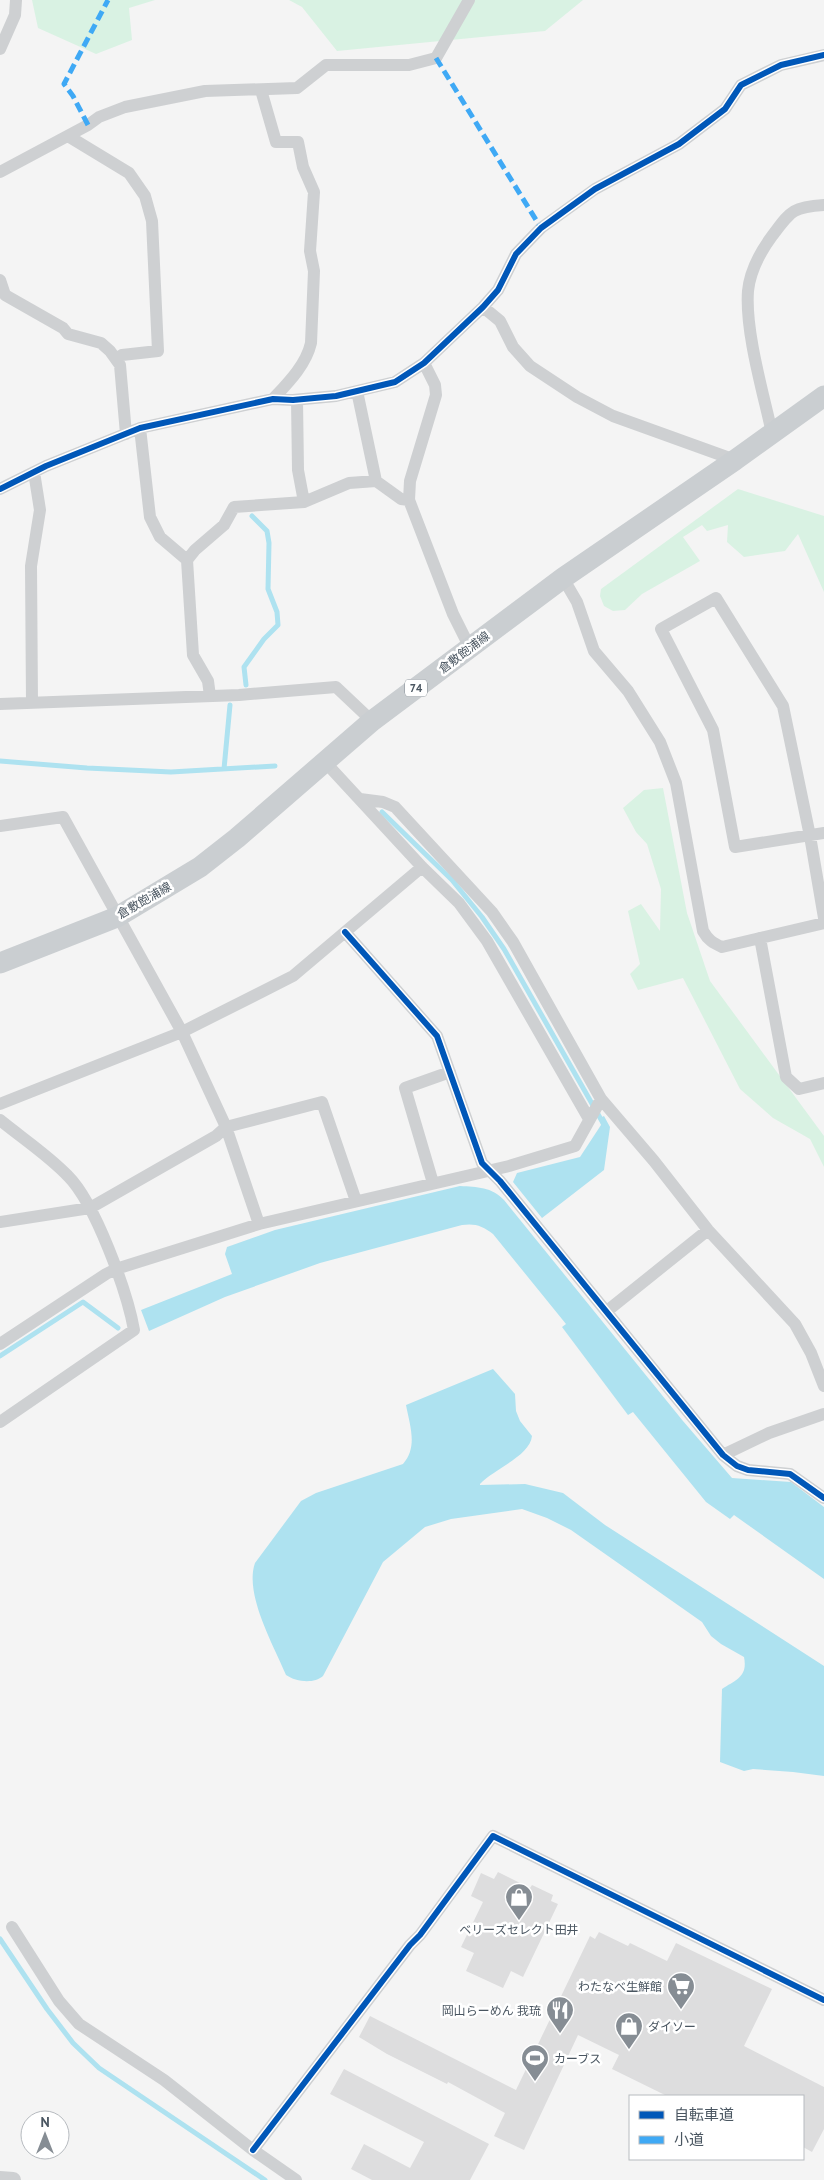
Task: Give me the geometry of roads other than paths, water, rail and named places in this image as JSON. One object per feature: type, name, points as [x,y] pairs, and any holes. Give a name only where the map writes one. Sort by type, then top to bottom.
[{"type":"main road","name":"倉敷飽浦線","points":[[0,963],[117,916],[200,867],[237,838],[372,721],[562,578],[735,460],[824,396]]},
{"type":"street","points":[[0,49],[15,15],[16,0]]},
{"type":"street","points":[[0,172],[68,136],[99,117],[125,107],[206,92],[297,88],[326,65],[409,65],[436,58],[470,0]]},
{"type":"street","points":[[0,489],[34,472],[140,428],[273,399],[297,400],[336,396],[395,382],[424,363],[483,307],[498,290],[516,254],[541,228],[595,190],[679,144],[725,109],[741,85],[781,65],[824,55]]},
{"type":"street","points":[[261,90],[276,142],[298,142],[303,167],[314,192],[310,251],[314,271],[311,343],[308,354],[289,382],[273,399]]},
{"type":"street","points":[[68,136],[129,173],[145,196],[152,221],[158,351],[122,355],[116,359]]},
{"type":"street","points":[[772,433],[750,330],[748,290],[761,251],[789,213],[803,206],[824,205]]},
{"type":"street","points":[[0,280],[5,296],[63,328],[68,334],[101,343],[116,359],[120,365],[126,434]]},
{"type":"street","points":[[483,307],[500,321],[513,347],[530,366],[577,396],[613,416],[735,460]]},
{"type":"street","points":[[424,363],[435,385],[435,405],[410,480],[409,500],[453,614],[470,648]]},
{"type":"street","points":[[357,391],[376,481]]},
{"type":"street","points":[[297,400],[298,470],[304,502]]},
{"type":"street","points":[[140,428],[150,517],[160,536],[187,560]]},
{"type":"street","points":[[32,703],[31,566],[40,510],[34,472]]},
{"type":"street","points":[[210,696],[208,681],[193,655],[187,560],[195,550],[224,525],[234,508],[304,502],[349,483],[376,481],[401,499],[409,500]]},
{"type":"street","points":[[562,578],[577,602],[594,651],[628,691],[660,742],[676,783],[703,931],[707,937],[722,947],[824,923]]},
{"type":"street","points":[[824,833],[810,836],[736,847],[713,730],[661,628],[716,598],[782,706],[810,836],[824,918]]},
{"type":"street","points":[[0,704],[210,696],[336,687],[372,721]]},
{"type":"street","points":[[325,762],[422,867],[459,902],[487,941],[595,1109],[654,1161],[708,1230],[795,1324],[811,1353],[824,1386]]},
{"type":"street","points":[[360,799],[383,802],[395,807],[492,912],[513,942],[595,1109]]},
{"type":"street","points":[[0,826],[63,817],[182,1032],[226,1127],[259,1224]]},
{"type":"street","points":[[0,1104],[182,1032],[293,976],[422,867]]},
{"type":"street","points":[[346,932],[437,1036],[482,1163],[500,1181],[723,1455],[737,1466],[748,1470],[790,1474],[824,1498]]},
{"type":"street","points":[[760,938],[786,1078],[799,1089],[824,1083]]},
{"type":"street","points":[[433,1183],[405,1088],[450,1072]]},
{"type":"street","points":[[0,1222],[90,1208],[216,1136],[226,1127],[322,1102],[356,1201]]},
{"type":"street","points":[[0,1344],[116,1269],[259,1224],[488,1170],[575,1146],[595,1109]]},
{"type":"street","points":[[0,1120],[69,1176],[90,1208],[116,1269],[132,1314],[134,1330],[0,1422]]},
{"type":"street","points":[[607,1311],[708,1230]]},
{"type":"street","points":[[723,1455],[769,1433],[824,1414]]},
{"type":"street","points":[[253,2150],[410,1944],[420,1936],[493,1836],[824,2000]]},
{"type":"street","points":[[12,1927],[59,2001],[79,2024],[164,2080],[253,2150],[296,2180]]},
{"type":"street","points":[[0,2179],[13,2180]]},
{"type":"water","points":[[604,1116],[610,1127],[604,1170],[542,1218],[513,1182],[517,1173],[580,1157],[601,1125],[600,1118]]},
{"type":"water","points":[[460,1186],[489,1190],[504,1200],[683,1421],[732,1478],[791,1482],[824,1507],[824,1579],[734,1515],[730,1519],[706,1502],[633,1412],[628,1415],[562,1327],[566,1324],[493,1234],[479,1226],[471,1224],[462,1225],[320,1263],[225,1297],[149,1331],[141,1310],[232,1274],[225,1254],[227,1247],[275,1230]]},
{"type":"water","points":[[493,1369],[515,1394],[516,1411],[520,1421],[532,1436],[525,1450],[486,1478],[480,1485],[525,1484],[563,1493],[605,1525],[824,1666],[824,1776],[753,1769],[744,1771],[720,1762],[722,1689],[740,1677],[745,1664],[744,1657],[711,1636],[702,1622],[571,1530],[547,1518],[522,1509],[451,1519],[425,1527],[383,1562],[323,1676],[319,1679],[305,1681],[286,1675],[268,1635],[257,1604],[253,1576],[255,1563],[301,1501],[316,1493],[403,1464],[408,1457],[412,1443],[406,1405]]},
{"type":"waterway","points":[[246,685],[244,667],[264,639],[278,625],[277,612],[268,589],[269,543],[267,531],[252,516]]},
{"type":"waterway","points":[[224,769],[230,705]]},
{"type":"waterway","points":[[0,761],[171,772],[275,766]]},
{"type":"waterway","points":[[382,812],[452,880],[482,917],[504,949],[603,1123]]},
{"type":"waterway","points":[[0,1356],[83,1302],[118,1328]]},
{"type":"waterway","points":[[0,1939],[47,2009],[73,2043],[99,2068],[265,2180]]},
{"type":"place","name":"ベリーズセレクト田井","points":[[519,1921]]},
{"type":"place","name":"わたなべ生鮮館","points":[[681,2010]]},
{"type":"place","name":"岡山らーめん 我琉","points":[[560,2034]]},
{"type":"place","name":"ダイソー","points":[[629,2050]]},
{"type":"place","name":"カーブス","points":[[535,2082]]}]
